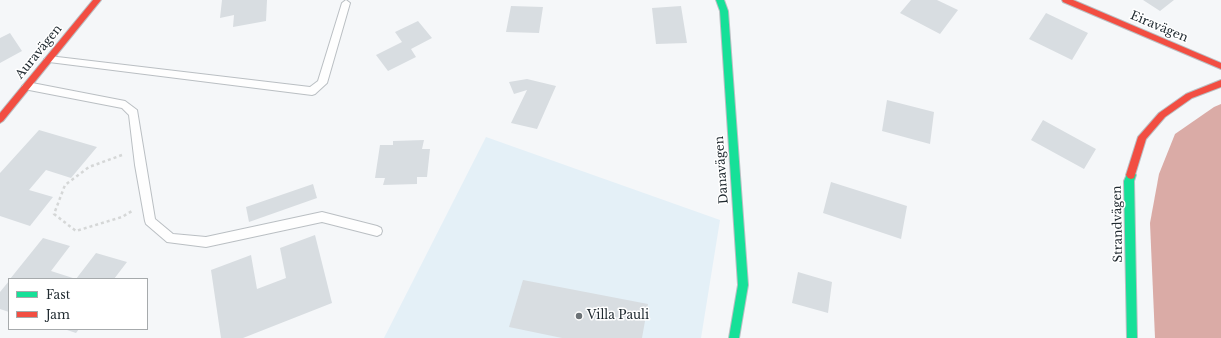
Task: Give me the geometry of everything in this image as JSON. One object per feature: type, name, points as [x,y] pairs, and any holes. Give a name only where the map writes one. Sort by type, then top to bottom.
[{"type":"street","name":"Auravägen","points":[[0,118],[97,0]]},
{"type":"street","name":"Danavägen","points":[[720,0],[724,11],[743,285],[734,338]]},
{"type":"street","name":"Eiravägen","points":[[1066,0],[1221,66]]},
{"type":"street","name":"Strandvägen","points":[[1132,338],[1129,181],[1142,137],[1162,115],[1189,96],[1221,83]]},
{"type":"lane","points":[[49,59],[312,91],[322,83],[346,3]]},
{"type":"lane","points":[[27,86],[125,105],[134,113],[138,150],[150,220],[171,239],[206,242],[322,217],[377,231]]},
{"type":"path","points":[[138,150],[89,167],[65,185],[54,214],[76,231],[122,217],[146,203]]},
{"type":"shaded area","points":[[1221,104],[1221,338],[1155,338],[1150,223],[1159,174],[1175,134],[1214,107]]},
{"type":"shaded area","points":[[486,137],[720,220],[701,338],[384,338]]},
{"type":"building","points":[[222,0],[267,0],[266,21],[233,27],[234,15],[220,18]]},
{"type":"building","points":[[911,0],[937,0],[958,10],[940,34],[900,13]]},
{"type":"building","points":[[1143,0],[1174,0],[1160,11]]},
{"type":"building","points":[[511,6],[543,7],[539,33],[506,32]]},
{"type":"building","points":[[681,6],[687,43],[656,44],[652,8]]},
{"type":"building","points":[[1046,13],[1088,33],[1072,60],[1029,39]]},
{"type":"building","points":[[418,21],[432,38],[411,49],[416,57],[388,71],[376,55],[402,42],[395,32]]},
{"type":"building","points":[[10,33],[22,51],[0,63],[0,38]]},
{"type":"building","points":[[527,79],[556,86],[537,129],[511,123],[527,90],[514,94],[509,82]]},
{"type":"building","points":[[887,100],[934,112],[930,144],[882,131]]},
{"type":"building","points":[[1043,120],[1096,149],[1084,169],[1031,140]]},
{"type":"building","points":[[39,130],[97,147],[71,178],[46,170],[29,190],[53,197],[30,226],[0,216],[0,173]]},
{"type":"building","points":[[424,140],[422,149],[430,149],[427,177],[417,177],[417,184],[383,185],[385,178],[375,178],[380,145],[393,145],[393,141]]},
{"type":"building","points":[[831,182],[907,206],[901,239],[823,213]]},
{"type":"building","points":[[313,184],[317,198],[249,222],[246,207]]},
{"type":"building","points":[[315,235],[332,303],[243,338],[221,338],[211,270],[251,255],[257,289],[286,278],[280,248]]},
{"type":"building","points":[[43,238],[70,246],[51,271],[73,278],[11,278]]},
{"type":"building","points":[[96,253],[127,262],[115,278],[77,278]]},
{"type":"building","points":[[798,272],[832,282],[828,313],[792,303]]},
{"type":"building","name":"Villa Pauli","points":[[523,280],[648,304],[642,338],[562,338],[509,327]]},
{"type":"building","points":[[8,282],[8,312],[0,309],[0,292]]},
{"type":"building","points":[[67,330],[78,330],[76,333]]},
{"type":"traffic: fast","points":[[720,0],[724,11],[743,285],[734,338]]},
{"type":"traffic: fast","points":[[1131,175],[1129,181],[1132,338]]},
{"type":"traffic: jam","points":[[0,119],[97,0]]},
{"type":"traffic: jam","points":[[1066,0],[1221,66]]},
{"type":"traffic: jam","points":[[1131,175],[1142,137],[1162,115],[1189,96],[1221,83]]},
{"type":"place","name":"Villa Pauli","points":[[579,316]]}]
